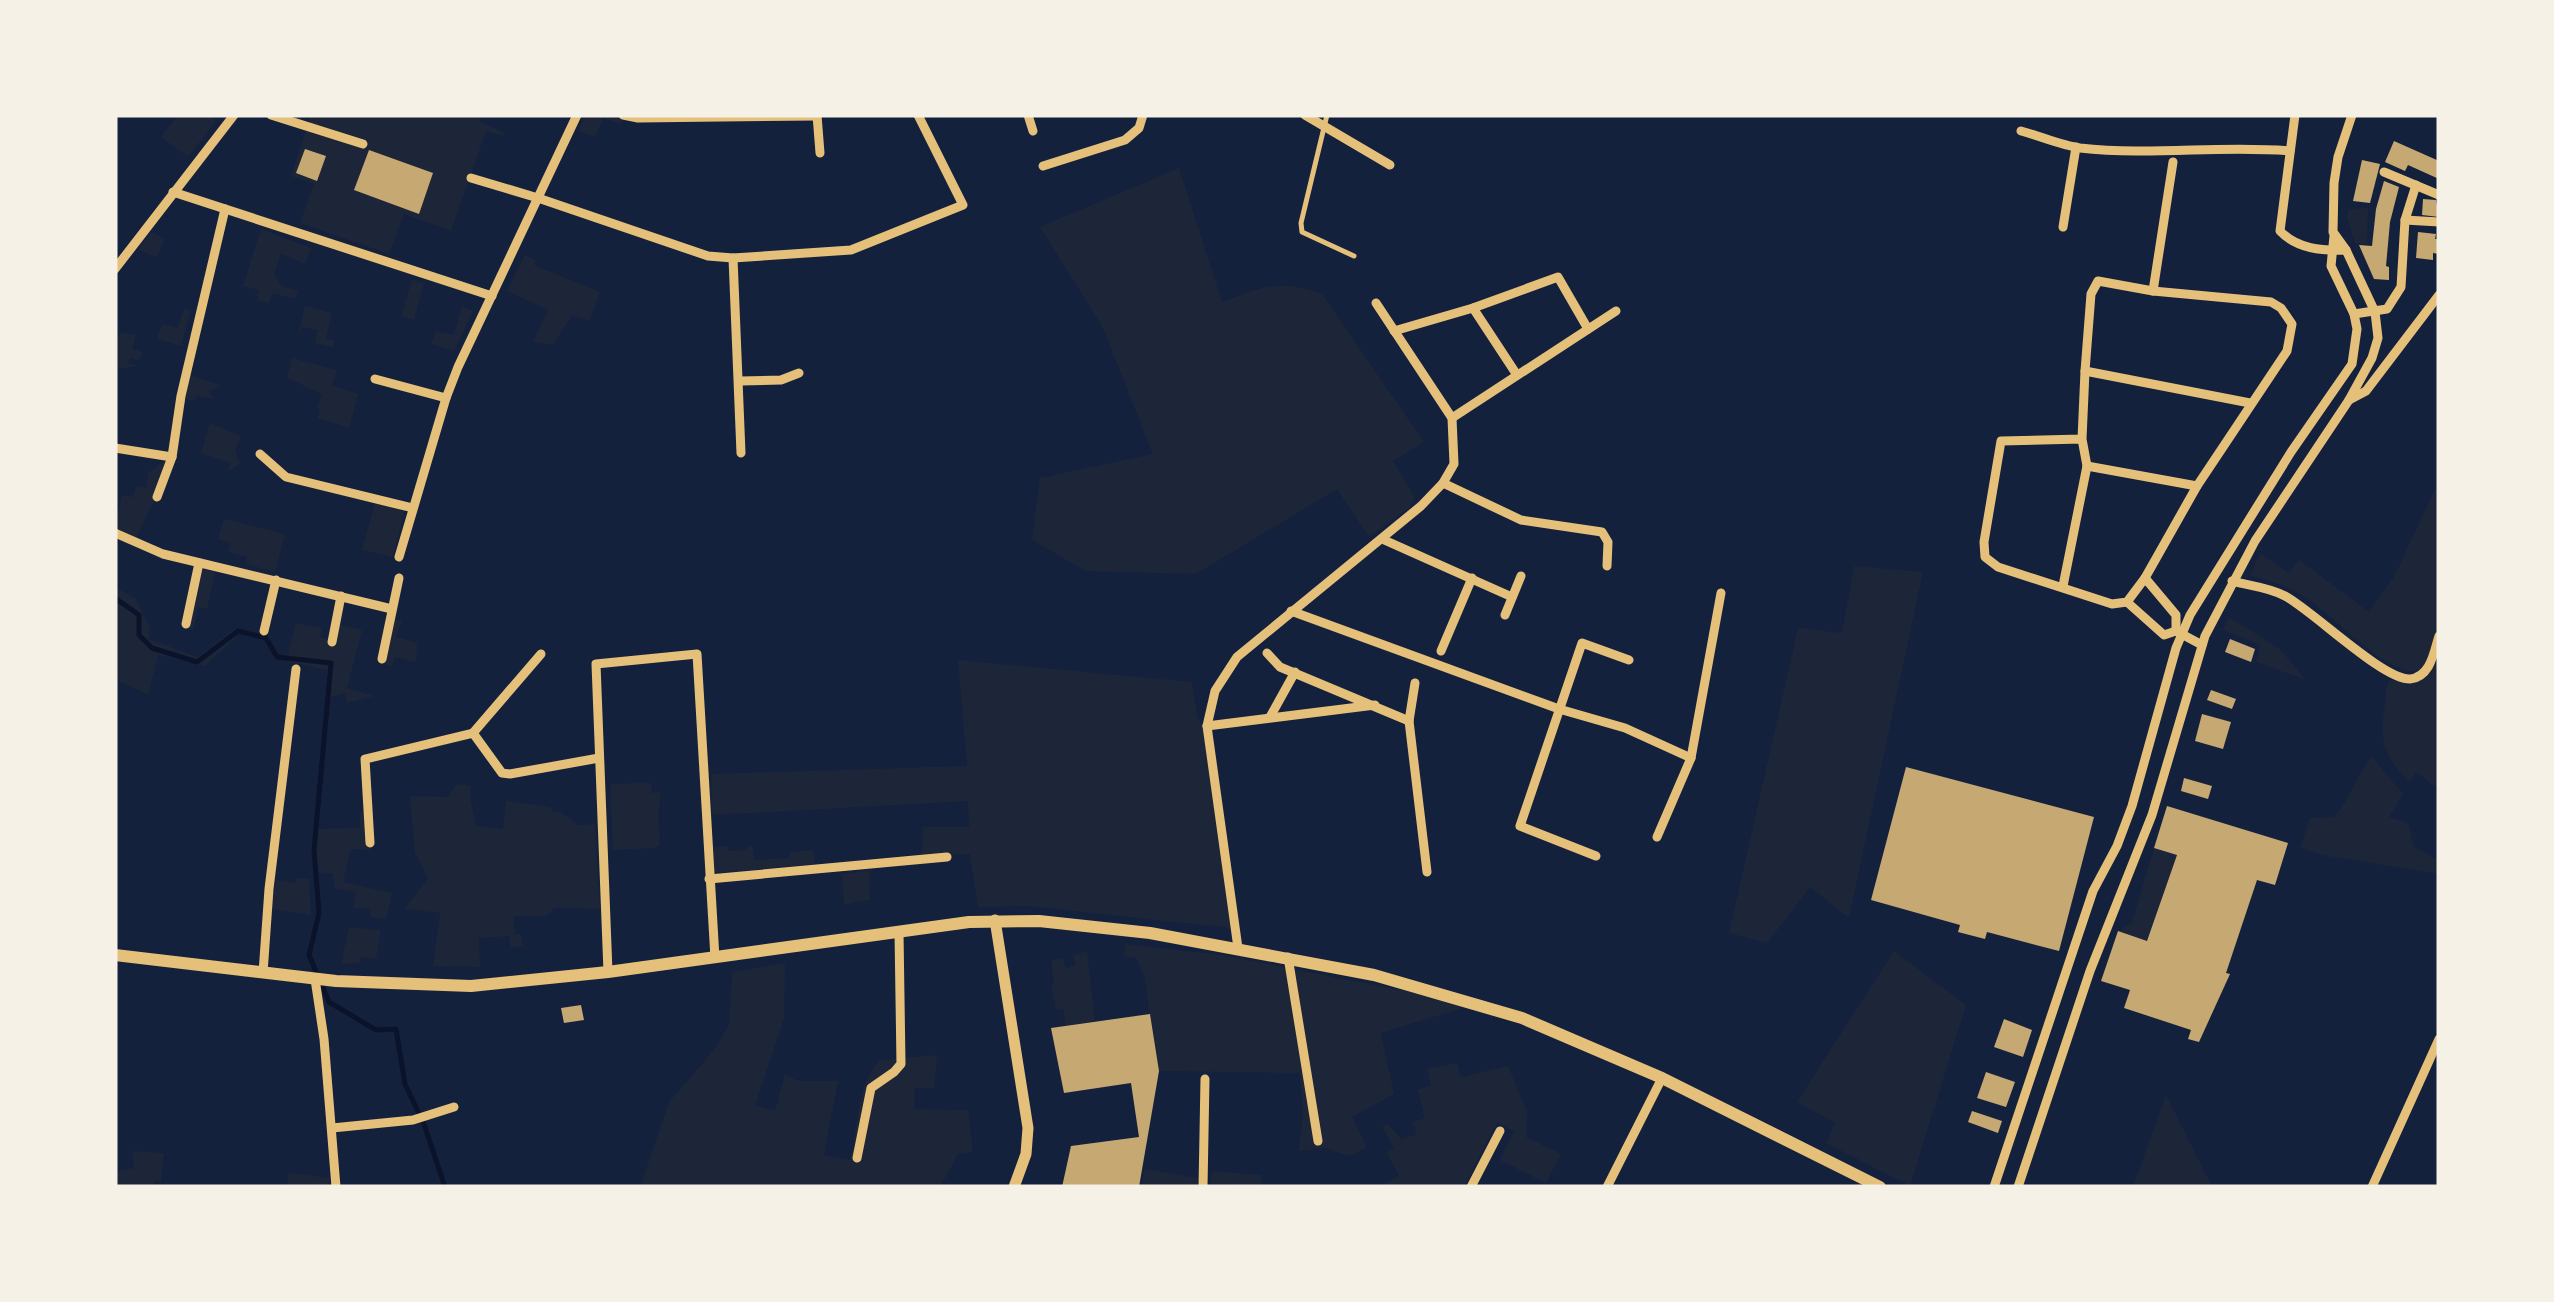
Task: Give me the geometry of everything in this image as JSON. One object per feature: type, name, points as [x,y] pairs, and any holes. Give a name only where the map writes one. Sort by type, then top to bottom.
[{"type":"main road","points":[[115,954],[336,981],[472,986],[608,972],[995,920],[1113,928],[1374,975],[1504,1012],[1662,1078],[1880,1187]]},
{"type":"street","points":[[115,269],[234,115]]},
{"type":"street","points":[[272,115],[363,144]]},
{"type":"street","points":[[399,557],[446,398],[577,115]]},
{"type":"street","points":[[625,115],[817,116],[820,153]]},
{"type":"street","points":[[471,178],[708,256],[733,258],[851,250],[964,205],[918,115]]},
{"type":"street","points":[[1028,115],[1033,130]]},
{"type":"street","points":[[1044,166],[1125,140],[1139,128],[1143,115]]},
{"type":"street","points":[[1304,115],[1326,120],[1390,165]]},
{"type":"street","points":[[2295,115],[2280,231],[2290,241],[2346,250]]},
{"type":"street","points":[[1994,1187],[2066,965],[2137,790],[2179,634],[2281,468],[2335,390],[2354,353],[2354,314],[2330,266],[2336,170],[2352,115]]},
{"type":"street","points":[[2020,130],[2076,148],[2158,152],[2290,150]]},
{"type":"street","points":[[2063,227],[2076,148]]},
{"type":"street","points":[[2153,291],[2172,162]]},
{"type":"street","points":[[2384,172],[2439,195]]},
{"type":"street","points":[[2354,314],[2387,309],[2400,287],[2405,220],[2416,185]]},
{"type":"street","points":[[173,192],[492,296]]},
{"type":"street","points":[[157,497],[172,457],[181,396],[225,210]]},
{"type":"street","points":[[2405,220],[2439,222]]},
{"type":"street","points":[[2018,1187],[2090,971],[2116,900],[2140,852],[2202,645],[2232,581],[2348,400],[2375,348],[2375,312],[2346,250],[2334,234]]},
{"type":"street","points":[[733,258],[741,453]]},
{"type":"street","points":[[1394,331],[1558,277],[1588,329]]},
{"type":"street","points":[[2063,586],[2088,466],[2082,439],[2085,371],[2091,294],[2098,281],[2153,291],[2271,302],[2281,308],[2292,324],[2286,351],[2127,602],[2112,604],[1998,568],[1985,558],[1984,542],[2001,441],[2082,439]]},
{"type":"street","points":[[2348,400],[2366,391],[2439,295]]},
{"type":"street","points":[[1238,948],[1207,726],[1210,704],[1226,670],[1291,611],[1382,539],[1443,483],[1454,464],[1452,418],[1376,303]]},
{"type":"street","points":[[1473,308],[1517,375]]},
{"type":"street","points":[[1452,418],[1616,311]]},
{"type":"street","points":[[2085,371],[2250,403]]},
{"type":"street","points":[[740,380],[781,380],[800,373]]},
{"type":"street","points":[[375,379],[446,398]]},
{"type":"street","points":[[2335,390],[2348,400]]},
{"type":"street","points":[[115,448],[172,457]]},
{"type":"street","points":[[260,454],[286,477],[413,508]]},
{"type":"street","points":[[2088,466],[2197,486]]},
{"type":"street","points":[[1443,483],[1521,520],[1602,532],[1608,542],[1607,566]]},
{"type":"street","points":[[115,532],[140,546],[198,563],[392,609]]},
{"type":"street","points":[[1382,539],[1512,597]]},
{"type":"street","points":[[186,624],[198,563]]},
{"type":"street","points":[[1505,615],[1520,576]]},
{"type":"street","points":[[382,659],[399,578]]},
{"type":"street","points":[[1442,652],[1472,578]]},
{"type":"street","points":[[2145,578],[2176,615],[2179,634]]},
{"type":"street","points":[[264,631],[276,580]]},
{"type":"street","points":[[2232,581],[2272,589],[2292,600],[2371,660],[2402,678],[2417,677],[2427,669],[2439,636]]},
{"type":"street","points":[[1656,836],[1691,758],[1722,593]]},
{"type":"street","points":[[332,642],[341,596]]},
{"type":"street","points":[[2127,602],[2164,635],[2179,634],[2202,645]]},
{"type":"street","points":[[1291,611],[1559,709],[1625,728],[1691,758]]},
{"type":"street","points":[[1596,856],[1520,826],[1582,643],[1629,660]]},
{"type":"street","points":[[1266,652],[1280,667],[1409,721]]},
{"type":"street","points":[[370,843],[365,759],[473,733],[542,654]]},
{"type":"street","points":[[608,972],[596,664],[698,654],[715,958]]},
{"type":"street","points":[[263,973],[269,889],[296,668]]},
{"type":"street","points":[[1270,717],[1295,672]]},
{"type":"street","points":[[1414,684],[1409,721],[1427,872]]},
{"type":"street","points":[[1207,726],[1374,705]]},
{"type":"street","points":[[473,733],[502,772],[510,774],[599,758]]},
{"type":"street","points":[[2137,790],[2158,794]]},
{"type":"street","points":[[710,878],[947,857]]},
{"type":"street","points":[[995,920],[1028,1128],[1026,1154],[1014,1187]]},
{"type":"street","points":[[857,1158],[871,1088],[901,1064],[899,932]]},
{"type":"street","points":[[1288,957],[1318,1141]]},
{"type":"street","points":[[2066,965],[2090,971]]},
{"type":"street","points":[[316,979],[336,1187]]},
{"type":"street","points":[[2045,1030],[2068,1038]]},
{"type":"street","points":[[2372,1187],[2439,1039]]},
{"type":"street","points":[[1607,1187],[1662,1078]]},
{"type":"street","points":[[1203,1187],[1205,1079]]},
{"type":"street","points":[[332,1128],[412,1120],[454,1107]]},
{"type":"street","points":[[1472,1187],[1500,1131]]},
{"type":"lane","points":[[1326,120],[1302,232],[1354,256]]},
{"type":"shaded area","points":[[178,115],[208,115],[216,121],[188,157],[161,137]]},
{"type":"shaded area","points":[[308,115],[481,115],[479,121],[504,132],[503,136],[486,131],[451,231],[404,214],[389,254],[300,223],[314,184],[291,176]]},
{"type":"shaded area","points":[[585,115],[624,115],[620,124],[603,118],[595,137],[578,131]]},
{"type":"shaded area","points":[[1179,168],[1222,302],[1271,286],[1322,294],[1424,442],[1393,461],[1415,498],[1409,508],[1369,537],[1337,489],[1196,574],[1086,571],[1032,540],[1040,478],[1153,454],[1102,326],[1040,227]]},
{"type":"shaded area","points":[[2368,208],[2367,244],[2355,243],[2347,217],[2349,209]]},
{"type":"shaded area","points":[[261,229],[311,248],[306,264],[281,254],[274,275],[282,286],[298,291],[295,299],[272,293],[269,303],[257,300],[259,290],[243,286]]},
{"type":"shaded area","points":[[150,232],[165,238],[157,257],[138,250]]},
{"type":"shaded area","points":[[525,255],[536,260],[534,265],[600,292],[590,321],[572,315],[553,345],[533,342],[548,310],[507,291]]},
{"type":"shaded area","points":[[412,280],[424,283],[414,320],[401,316]]},
{"type":"shaded area","points":[[305,306],[332,313],[326,338],[335,341],[333,347],[315,343],[317,330],[302,327],[297,339]]},
{"type":"shaded area","points":[[462,306],[473,311],[454,351],[431,344],[436,331],[454,335]]},
{"type":"shaded area","points":[[184,309],[191,310],[181,346],[157,339],[162,324],[178,328]]},
{"type":"shaded area","points":[[120,333],[136,334],[132,349],[142,352],[139,361],[130,358],[128,363],[138,366],[115,369],[115,339]]},
{"type":"shaded area","points":[[292,358],[337,370],[332,385],[358,394],[349,428],[317,418],[322,394],[287,378]]},
{"type":"shaded area","points":[[190,375],[220,385],[209,391],[215,399],[185,399]]},
{"type":"shaded area","points":[[210,423],[241,436],[235,450],[240,464],[228,472],[230,463],[201,453]]},
{"type":"shaded area","points":[[169,457],[135,540],[115,528],[122,495],[133,497],[136,487],[146,488],[148,473]]},
{"type":"shaded area","points":[[2435,489],[2439,493],[2439,618],[2434,644],[2422,668],[2411,671],[2397,667],[2364,646],[2308,599],[2250,575],[2260,553],[2289,573],[2299,560],[2369,612],[2394,577]]},
{"type":"shaded area","points":[[375,503],[405,510],[393,557],[362,550]]},
{"type":"shaded area","points":[[224,519],[285,534],[275,572],[246,564],[247,557],[228,552],[231,543],[218,539]]},
{"type":"shaded area","points":[[1854,566],[1923,572],[1849,918],[1810,887],[1767,943],[1729,933],[1798,628],[1842,633]]},
{"type":"shaded area","points":[[200,569],[215,572],[207,609],[198,607],[193,631],[187,629]]},
{"type":"shaded area","points":[[115,587],[136,599],[149,626],[149,639],[197,657],[236,628],[236,637],[205,666],[158,655],[148,695],[115,679]]},
{"type":"shaded area","points":[[2229,617],[2280,649],[2306,680],[2256,662],[2260,645],[2223,630]]},
{"type":"shaded area","points":[[395,619],[402,621],[396,637],[417,643],[416,662],[395,657],[392,666],[385,665]]},
{"type":"shaded area","points":[[296,623],[322,628],[320,637],[329,639],[333,623],[362,630],[347,688],[374,696],[347,703],[345,693],[325,699],[327,670],[286,661]]},
{"type":"shaded area","points":[[2439,658],[2439,786],[2416,772],[2410,782],[2401,773],[2385,747],[2383,728],[2389,680],[2411,684],[2430,672]]},
{"type":"shaded area","points":[[958,660],[1192,682],[1197,716],[1204,728],[1232,928],[1028,906],[978,907],[970,854],[922,856],[923,827],[969,827],[968,801],[712,815],[711,774],[967,766]]},
{"type":"shaded area","points":[[2372,757],[2403,794],[2389,817],[2408,823],[2414,847],[2439,860],[2439,874],[2300,848],[2310,818],[2334,817]]},
{"type":"shaded area","points":[[651,783],[652,793],[661,792],[660,844],[655,848],[613,850],[610,784]]},
{"type":"shaded area","points":[[455,785],[471,786],[476,826],[503,829],[506,801],[550,807],[578,825],[595,824],[600,909],[555,908],[546,916],[513,916],[515,935],[521,934],[523,946],[511,948],[509,936],[479,938],[480,967],[433,966],[440,913],[404,909],[428,879],[415,852],[410,796],[448,797]]},
{"type":"shaded area","points":[[360,813],[366,813],[370,850],[351,849],[343,882],[392,893],[386,919],[371,917],[371,909],[353,908],[356,892],[335,888],[332,873],[313,874],[314,829],[360,828]]},
{"type":"shaded area","points":[[752,845],[755,860],[789,858],[790,852],[813,850],[815,864],[714,873],[714,847],[727,846],[728,851]]},
{"type":"shaded area","points":[[2154,848],[2177,855],[2147,941],[2118,931],[2132,923]]},
{"type":"shaded area","points":[[869,870],[870,900],[844,905],[842,874]]},
{"type":"shaded area","points":[[297,878],[309,879],[311,915],[271,909],[276,880],[296,883]]},
{"type":"shaded area","points":[[349,927],[381,930],[376,959],[361,957],[359,963],[341,964]]},
{"type":"shaded area","points":[[1126,944],[1222,955],[1426,995],[1463,1008],[1381,1033],[1394,1094],[1352,1117],[1367,1147],[1350,1156],[1325,1148],[1299,1151],[1303,1114],[1300,1073],[1159,1071],[1144,975],[1136,958],[1124,956]]},
{"type":"shaded area","points":[[1087,951],[1095,1021],[1065,1026],[1064,1009],[1056,1010],[1051,960],[1063,958],[1066,968],[1076,965],[1073,955]]},
{"type":"shaded area","points":[[1894,951],[1966,1005],[1910,1186],[1826,1143],[1835,1123],[1797,1102]]},
{"type":"shaded area","points":[[785,963],[784,1018],[755,1105],[775,1111],[785,1074],[798,1081],[838,1081],[824,1155],[850,1160],[862,1094],[880,1060],[937,1055],[934,1088],[915,1088],[914,1109],[968,1110],[973,1152],[958,1154],[940,1187],[640,1187],[669,1102],[714,1050],[729,1025],[732,972]]},
{"type":"shaded area","points":[[1457,1063],[1461,1077],[1508,1066],[1527,1111],[1526,1137],[1561,1154],[1546,1183],[1500,1160],[1514,1131],[1497,1123],[1464,1187],[1379,1187],[1399,1176],[1387,1153],[1394,1148],[1382,1127],[1388,1123],[1401,1139],[1416,1135],[1413,1122],[1425,1118],[1418,1090],[1431,1085],[1427,1069]]},
{"type":"shaded area","points":[[2166,1095],[2212,1187],[2133,1187]]},
{"type":"shaded area","points":[[132,1151],[164,1153],[161,1182],[155,1181],[151,1187],[115,1187],[115,1171],[134,1168]]},
{"type":"shaded area","points":[[1144,1169],[1198,1178],[1196,1187],[1141,1187]]},
{"type":"shaded area","points":[[1212,1171],[1261,1175],[1261,1187],[1209,1187]]},
{"type":"shaded area","points":[[289,1173],[330,1178],[328,1187],[287,1187]]},
{"type":"building","points":[[2394,141],[2439,161],[2439,179],[2408,165],[2405,171],[2385,162]]},
{"type":"building","points":[[305,149],[326,156],[317,181],[296,173]]},
{"type":"building","points":[[369,150],[433,173],[419,214],[354,190]]},
{"type":"building","points":[[2362,160],[2380,164],[2370,203],[2353,201]]},
{"type":"building","points":[[2384,181],[2399,187],[2390,222],[2386,266],[2389,280],[2374,279],[2359,245],[2372,246]]},
{"type":"building","points":[[2423,199],[2436,200],[2439,217],[2422,215]]},
{"type":"building","points":[[2418,232],[2436,234],[2435,239],[2439,239],[2439,254],[2433,253],[2433,260],[2416,258]]},
{"type":"building","points":[[2230,639],[2255,649],[2251,662],[2225,652]]},
{"type":"building","points":[[2211,690],[2236,699],[2232,709],[2207,700]]},
{"type":"building","points":[[2202,714],[2231,722],[2223,749],[2195,741]]},
{"type":"building","points":[[1906,767],[2094,817],[2059,951],[1987,932],[1985,939],[1958,932],[1960,925],[1871,900]]},
{"type":"building","points":[[2184,778],[2212,786],[2208,799],[2181,791]]},
{"type":"building","points":[[2167,806],[2288,843],[2275,885],[2257,880],[2226,973],[2230,974],[2199,1042],[2188,1039],[2191,1030],[2124,1008],[2130,990],[2101,981],[2118,931],[2147,941],[2177,855],[2154,848]]},
{"type":"building","points":[[581,1005],[584,1020],[564,1023],[561,1008]]},
{"type":"building","points":[[1150,1014],[1159,1071],[1139,1187],[1062,1187],[1071,1146],[1139,1137],[1131,1083],[1064,1093],[1051,1028]]},
{"type":"building","points":[[2004,1019],[2032,1030],[2023,1057],[1994,1047]]},
{"type":"building","points":[[1986,1072],[2015,1082],[2006,1107],[1977,1098]]},
{"type":"building","points":[[1972,1111],[2002,1121],[1998,1133],[1968,1122]]},
{"type":"waterway","points":[[115,598],[139,615],[139,635],[152,648],[197,662],[238,631],[266,638],[277,657],[331,663],[314,850],[319,913],[309,955],[329,1002],[376,1030],[396,1029],[405,1084],[424,1124],[445,1187]]}]
